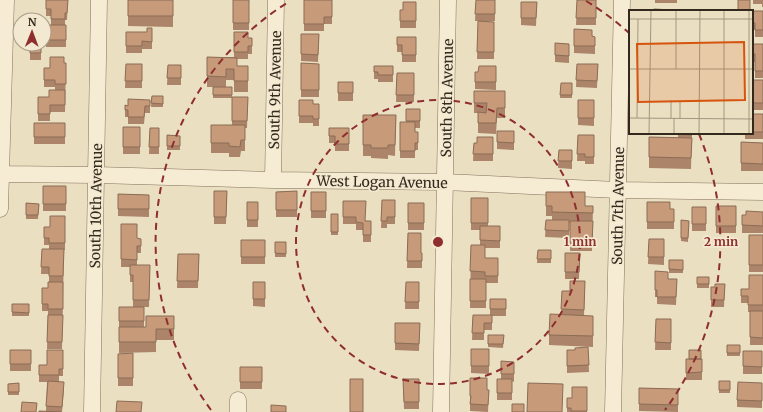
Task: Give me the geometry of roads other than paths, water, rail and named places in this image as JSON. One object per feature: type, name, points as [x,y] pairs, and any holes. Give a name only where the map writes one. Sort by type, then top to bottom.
[{"type":"street","points":[[0,209],[6,0]]},
{"type":"street","name":"South 10th Avenue","points":[[92,412],[99,0]]},
{"type":"street","name":"South 9th Avenue","points":[[273,180],[276,0]]},
{"type":"street","name":"South 8th Avenue","points":[[441,412],[448,0]]},
{"type":"street","name":"South 7th Avenue","points":[[613,412],[622,0]]},
{"type":"street","name":"West Logan Avenue","points":[[0,174],[445,182],[618,190],[763,192]]}]
